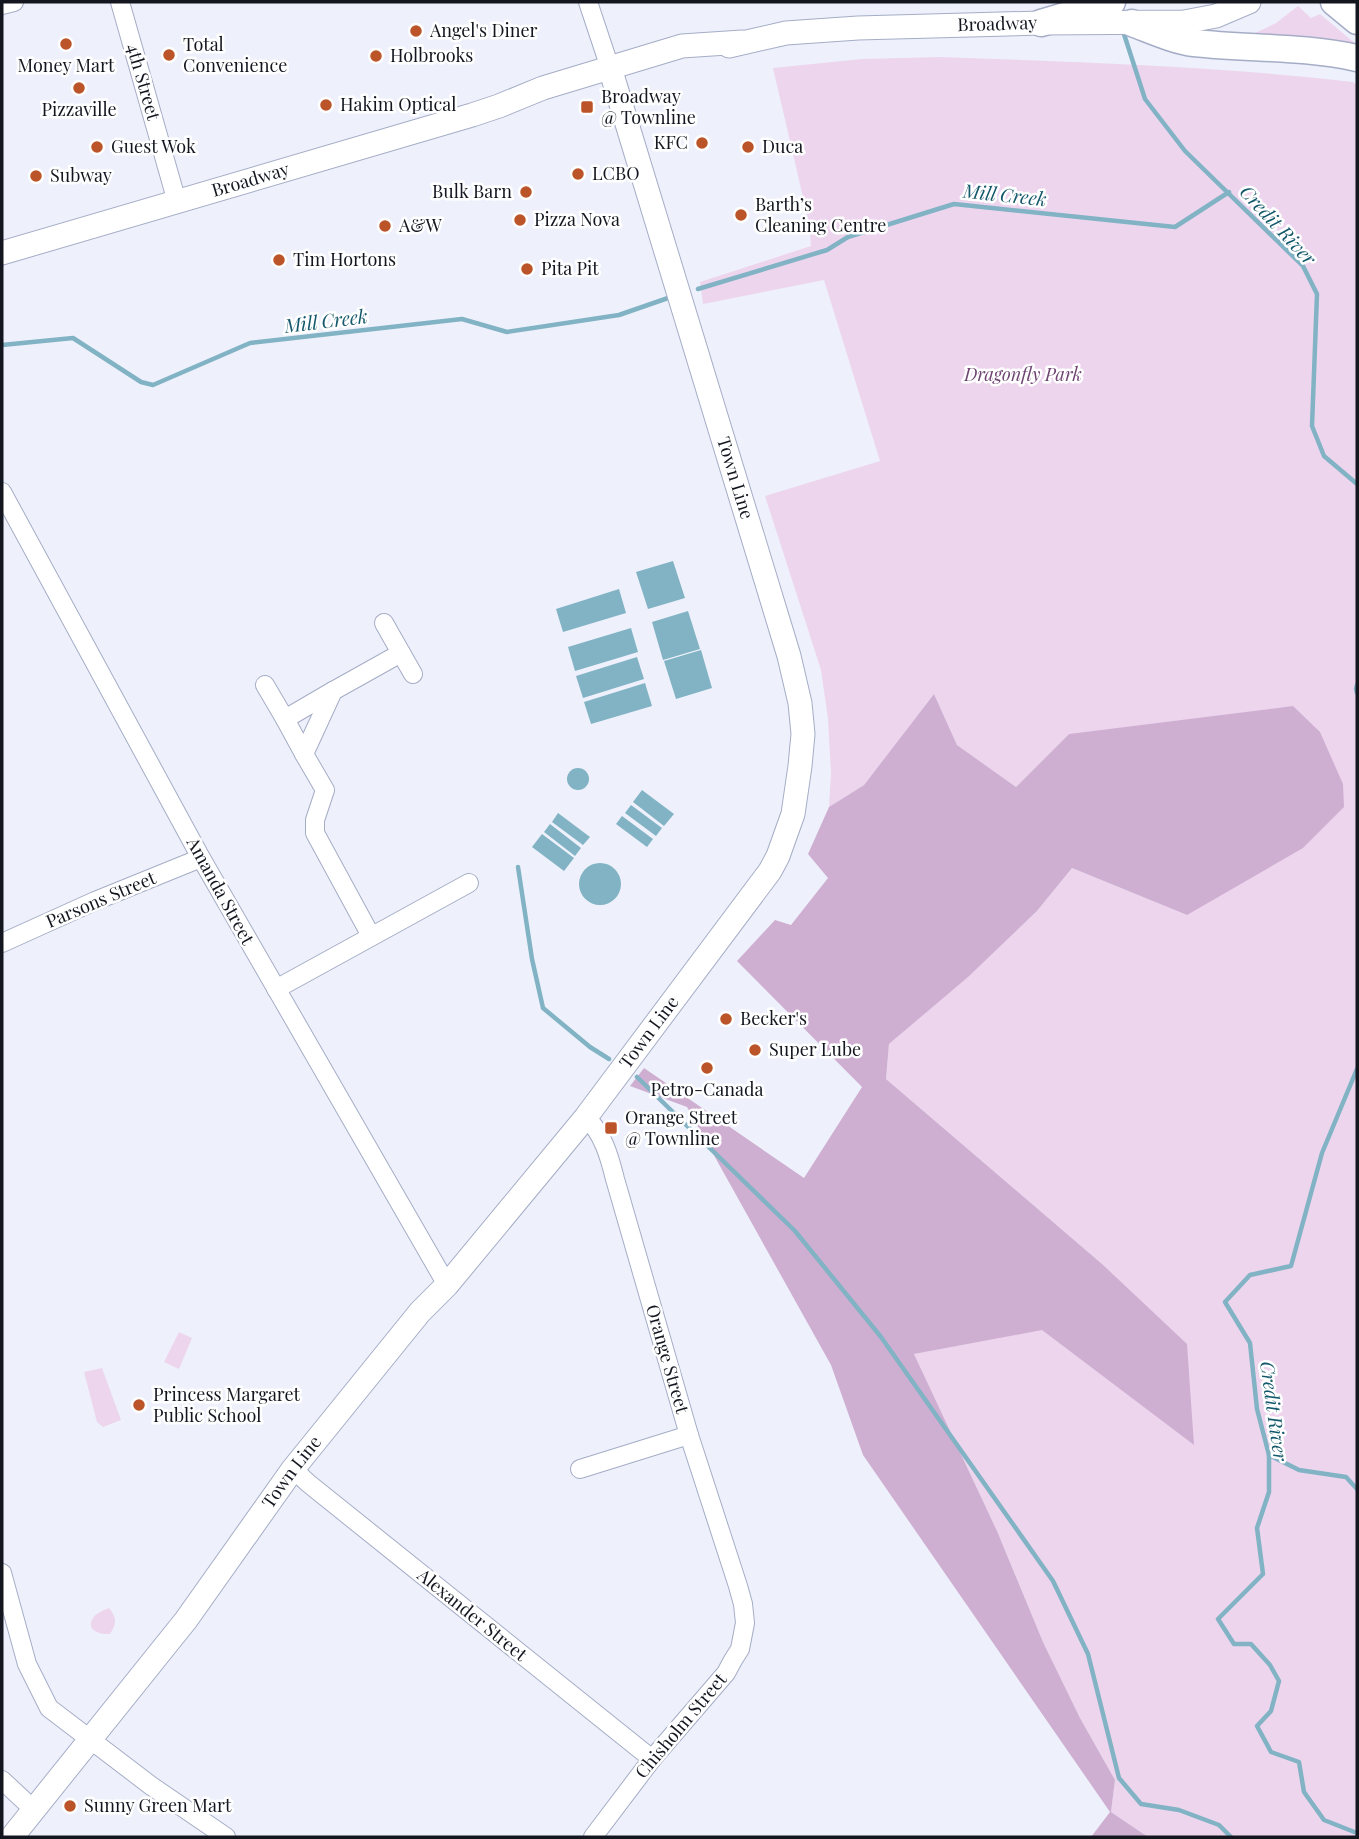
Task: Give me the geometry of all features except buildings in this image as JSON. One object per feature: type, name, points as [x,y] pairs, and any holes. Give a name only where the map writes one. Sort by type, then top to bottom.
[{"type":"highway","points":[[1334,2],[1357,22]]},
{"type":"highway","points":[[1041,23],[1113,13],[1191,43],[1330,52],[1357,58]]},
{"type":"main road","points":[[1113,13],[1184,22],[1216,16],[1249,2]]},
{"type":"main road","name":"Broadway","points":[[2,253],[499,106],[547,98],[612,73],[743,42],[786,33],[858,28],[1041,23]]},
{"type":"main road","name":"Town Line","points":[[12,1837],[186,1620],[293,1469],[420,1312],[447,1285],[586,1117],[769,871],[778,856],[793,814],[803,734],[800,703],[789,656],[612,73]]},
{"type":"street","points":[[2,5],[14,2]]},
{"type":"street","name":"4th Street","points":[[120,2],[177,202]]},
{"type":"street","points":[[588,2],[612,73]]},
{"type":"street","name":"Amanda Street","points":[[2,492],[201,858],[447,1285]]},
{"type":"street","points":[[384,623],[413,674]]},
{"type":"street","points":[[285,719],[401,653]]},
{"type":"street","points":[[265,685],[325,790],[315,820],[315,833],[371,936]]},
{"type":"street","points":[[304,754],[333,691]]},
{"type":"street","name":"Parsons Street","points":[[2,943],[201,858]]},
{"type":"street","points":[[275,989],[469,883]]},
{"type":"street","name":"Orange Street","points":[[586,1117],[595,1126],[608,1151],[690,1436],[743,1604]]},
{"type":"street","points":[[580,1469],[690,1436]]},
{"type":"street","name":"Alexander Street","points":[[293,1469],[652,1759]]},
{"type":"street","points":[[2,1573],[27,1664],[50,1708],[150,1786],[226,1837]]},
{"type":"street","name":"Chisholm Street","points":[[593,1837],[652,1759],[730,1667],[740,1649],[745,1623],[743,1604]]},
{"type":"street","points":[[2,1780],[33,1809]]},
{"type":"green space","points":[[1298,6],[1311,18],[1320,14],[1357,45],[1249,36],[1276,23]]},
{"type":"green space","name":"Dragonfly Park","points":[[941,57],[1199,68],[1353,82],[1357,85],[1357,1837],[1148,1837],[1111,1812],[1115,1780],[1080,1718],[1043,1642],[997,1531],[914,1354],[1042,1329],[1193,1444],[1102,1264],[886,1079],[889,1044],[967,977],[1037,911],[1072,868],[1187,915],[1069,734],[1016,787],[957,745],[934,694],[864,785],[829,807],[831,774],[828,719],[821,670],[765,496],[880,461],[824,280],[703,304],[700,282],[811,246],[809,223],[773,68],[862,59]]},
{"type":"green space","points":[[179,1332],[192,1338],[179,1369],[164,1362]]},
{"type":"green space","points":[[102,1368],[121,1420],[103,1427],[97,1422],[84,1372]]},
{"type":"green space","points":[[109,1608],[115,1621],[110,1634],[102,1634],[92,1629],[93,1618]]},
{"type":"shaded area","points":[[934,694],[957,745],[1016,787],[1069,734],[1293,706],[1320,732],[1343,784],[1344,807],[1303,848],[1187,915],[1072,868],[1037,911],[968,977],[889,1044],[886,1079],[1102,1264],[1187,1344],[1194,1445],[1042,1330],[914,1354],[997,1531],[1043,1642],[1080,1718],[1115,1780],[1111,1812],[1148,1837],[1091,1837],[1110,1812],[863,1455],[831,1365],[687,1107],[630,1086],[644,1068],[804,1178],[862,1087],[737,961],[775,920],[791,925],[828,878],[808,854],[829,807],[864,785]]},
{"type":"water","points":[[673,561],[685,598],[648,609],[636,572]]},
{"type":"water","points":[[619,589],[626,613],[563,632],[556,609]]},
{"type":"water","points":[[688,611],[700,649],[663,660],[652,622]]},
{"type":"water","points":[[631,628],[638,652],[575,671],[568,647]]},
{"type":"water","points":[[701,650],[712,688],[676,699],[664,661]]},
{"type":"water","points":[[637,657],[644,679],[583,698],[576,676]]},
{"type":"water","points":[[645,683],[652,706],[591,724],[584,702]]},
{"type":"water","points":[[574,768],[582,768],[589,775],[589,783],[582,790],[574,790],[567,783],[567,775]]},
{"type":"water","points":[[642,790],[674,814],[664,826],[633,802]]},
{"type":"water","points":[[631,805],[662,828],[656,836],[625,813]]},
{"type":"water","points":[[558,813],[590,837],[583,845],[552,822]]},
{"type":"water","points":[[622,816],[653,839],[647,847],[616,824]]},
{"type":"water","points":[[550,824],[581,848],[575,856],[544,832]]},
{"type":"water","points":[[542,834],[574,858],[564,871],[532,847]]},
{"type":"water","points":[[600,863],[615,869],[621,884],[615,899],[600,905],[585,899],[579,884],[585,869]]},
{"type":"waterway","name":"Credit River","points":[[1123,31],[1145,99],[1185,151],[1303,266],[1317,294],[1312,426],[1324,456],[1357,484]]},
{"type":"waterway","name":"Mill Creek","points":[[698,289],[827,250],[848,237],[954,204],[1175,227],[1229,192]]},
{"type":"waterway","name":"Mill Creek","points":[[2,345],[73,338],[141,382],[153,385],[250,343],[462,319],[507,332],[619,315],[668,298]]},
{"type":"waterway","name":"Credit River","points":[[1357,685],[1357,693]]},
{"type":"waterway","points":[[518,867],[532,959],[543,1008],[590,1047],[609,1059]]},
{"type":"waterway","name":"Credit River","points":[[1357,1069],[1322,1153],[1291,1266],[1250,1275],[1225,1302],[1250,1343],[1257,1409],[1269,1455],[1269,1492],[1257,1528],[1263,1574],[1218,1619],[1234,1644],[1251,1644],[1270,1665],[1279,1681],[1271,1711],[1257,1726],[1271,1752],[1299,1762],[1304,1792],[1324,1820],[1357,1833]]},
{"type":"waterway","points":[[637,1077],[795,1231],[881,1337],[1053,1581],[1088,1654],[1119,1778],[1141,1804],[1179,1810],[1219,1825],[1231,1837]]},
{"type":"waterway","points":[[1269,1455],[1299,1470],[1346,1477],[1357,1489]]},
{"type":"place","name":"Angel's Diner","points":[[416,31]]},
{"type":"place","name":"Money Mart","points":[[66,44]]},
{"type":"place","name":"Total Convenience","points":[[169,55]]},
{"type":"place","name":"Holbrooks","points":[[376,56]]},
{"type":"place","name":"Pizzaville","points":[[79,88]]},
{"type":"place","name":"Hakim Optical","points":[[326,105]]},
{"type":"place","name":"Broadway @ Townline","points":[[587,107]]},
{"type":"place","name":"KFC","points":[[702,143]]},
{"type":"place","name":"Guest Wok","points":[[97,147]]},
{"type":"place","name":"Duca","points":[[748,147]]},
{"type":"place","name":"LCBO","points":[[578,174]]},
{"type":"place","name":"Subway","points":[[36,176]]},
{"type":"place","name":"Bulk Barn","points":[[526,192]]},
{"type":"place","name":"Barth’s Cleaning Centre","points":[[741,215]]},
{"type":"place","name":"Pizza Nova","points":[[520,220]]},
{"type":"place","name":"A&W","points":[[385,226]]},
{"type":"place","name":"Tim Hortons","points":[[279,260]]},
{"type":"place","name":"Pita Pit","points":[[527,269]]},
{"type":"place","name":"Becker's","points":[[726,1019]]},
{"type":"place","name":"Super Lube","points":[[755,1050]]},
{"type":"place","name":"Petro-Canada","points":[[707,1068]]},
{"type":"place","name":"Orange Street @ Townline","points":[[611,1128]]},
{"type":"place","name":"Princess Margaret Public School","points":[[139,1405]]},
{"type":"place","name":"Sunny Green Mart","points":[[70,1806]]}]
